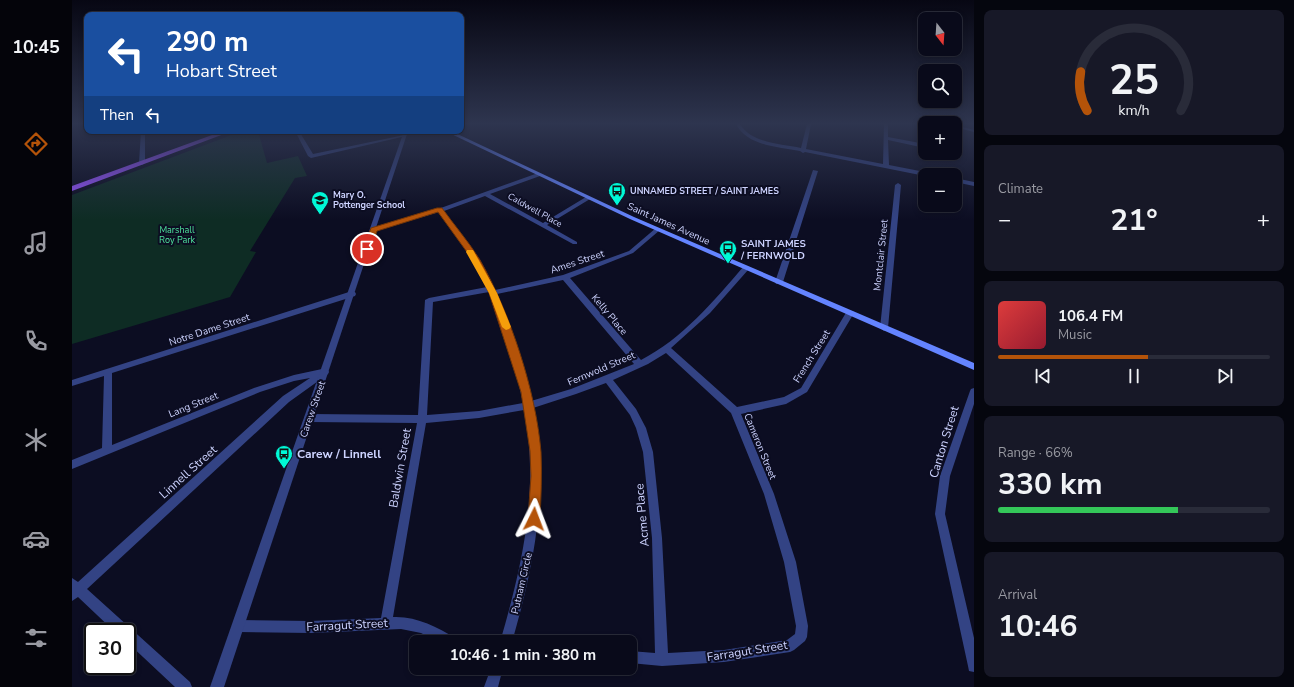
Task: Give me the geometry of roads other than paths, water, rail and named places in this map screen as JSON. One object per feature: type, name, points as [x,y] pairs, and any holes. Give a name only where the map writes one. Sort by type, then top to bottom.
[{"type":"main road","points":[[72,189],[162,156]]},
{"type":"main road","name":"Saint James Avenue","points":[[499,156],[588,198],[974,367]]},
{"type":"street","points":[[142,156],[142,164]]},
{"type":"street","name":"Carew Street","points":[[217,687],[374,230],[398,156]]},
{"type":"street","points":[[832,156],[918,173]]},
{"type":"street","points":[[886,156],[886,166]]},
{"type":"street","points":[[778,282],[815,171]]},
{"type":"street","points":[[374,230],[440,210],[538,175]]},
{"type":"street","points":[[962,181],[974,184]]},
{"type":"street","name":"Montclair Street","points":[[884,328],[898,186]]},
{"type":"street","name":"Caldwell Place","points":[[486,194],[575,243]]},
{"type":"street","points":[[543,225],[588,198]]},
{"type":"street","name":"Putnam Circle","points":[[440,210],[475,259],[492,291],[515,354],[529,406],[536,476],[534,519],[526,568],[508,635]]},
{"type":"street","name":"Ames Street","points":[[429,316],[430,300],[492,291],[566,277],[633,252],[658,229]]},
{"type":"street","name":"Fernwold Street","points":[[309,418],[460,417],[529,406],[581,391],[640,364],[666,348],[722,296],[746,268]]},
{"type":"street","name":"Kelly Place","points":[[566,277],[640,364]]},
{"type":"street","name":"Notre Dame Street","points":[[72,383],[352,294]]},
{"type":"street","name":"French Street","points":[[735,411],[786,400],[804,390],[850,313]]},
{"type":"street","name":"Baldwin Street","points":[[386,623],[422,418],[429,316]]},
{"type":"street","name":"Cameron Street","points":[[666,348],[735,411],[766,488],[788,554]]},
{"type":"street","points":[[107,451],[108,371]]},
{"type":"street","name":"Lang Street","points":[[72,465],[257,390],[294,378],[325,372]]},
{"type":"street","name":"Linnell Street","points":[[74,590],[286,399],[325,372]]},
{"type":"street","name":"Acme Place","points":[[608,379],[633,412],[648,452],[657,538],[662,660]]},
{"type":"street","name":"Canton Street","points":[[974,391],[945,476],[940,514],[974,666]]},
{"type":"street","name":"Farragut Street","points":[[637,658],[662,660],[724,656],[790,646],[801,637],[802,626],[788,554]]},
{"type":"street","points":[[74,590],[113,623]]},
{"type":"street","name":"Farragut Street","points":[[238,626],[311,627],[386,623],[415,624],[438,635]]},
{"type":"street","points":[[136,642],[185,687]]},
{"type":"street","points":[[491,687],[495,675]]},
{"type":"place","name":"UNNAMED STREET / SAINT JAMES","points":[[617,206]]},
{"type":"place","name":"Mary O. Pottenger School","points":[[320,215]]},
{"type":"place","name":"SAINT JAMES / FERNWOLD","points":[[728,264]]},
{"type":"place","name":"Carew / Linnell","points":[[284,469]]},
{"type":"park label","name":"Marshall Roy Park","points":[[177,236]]}]
